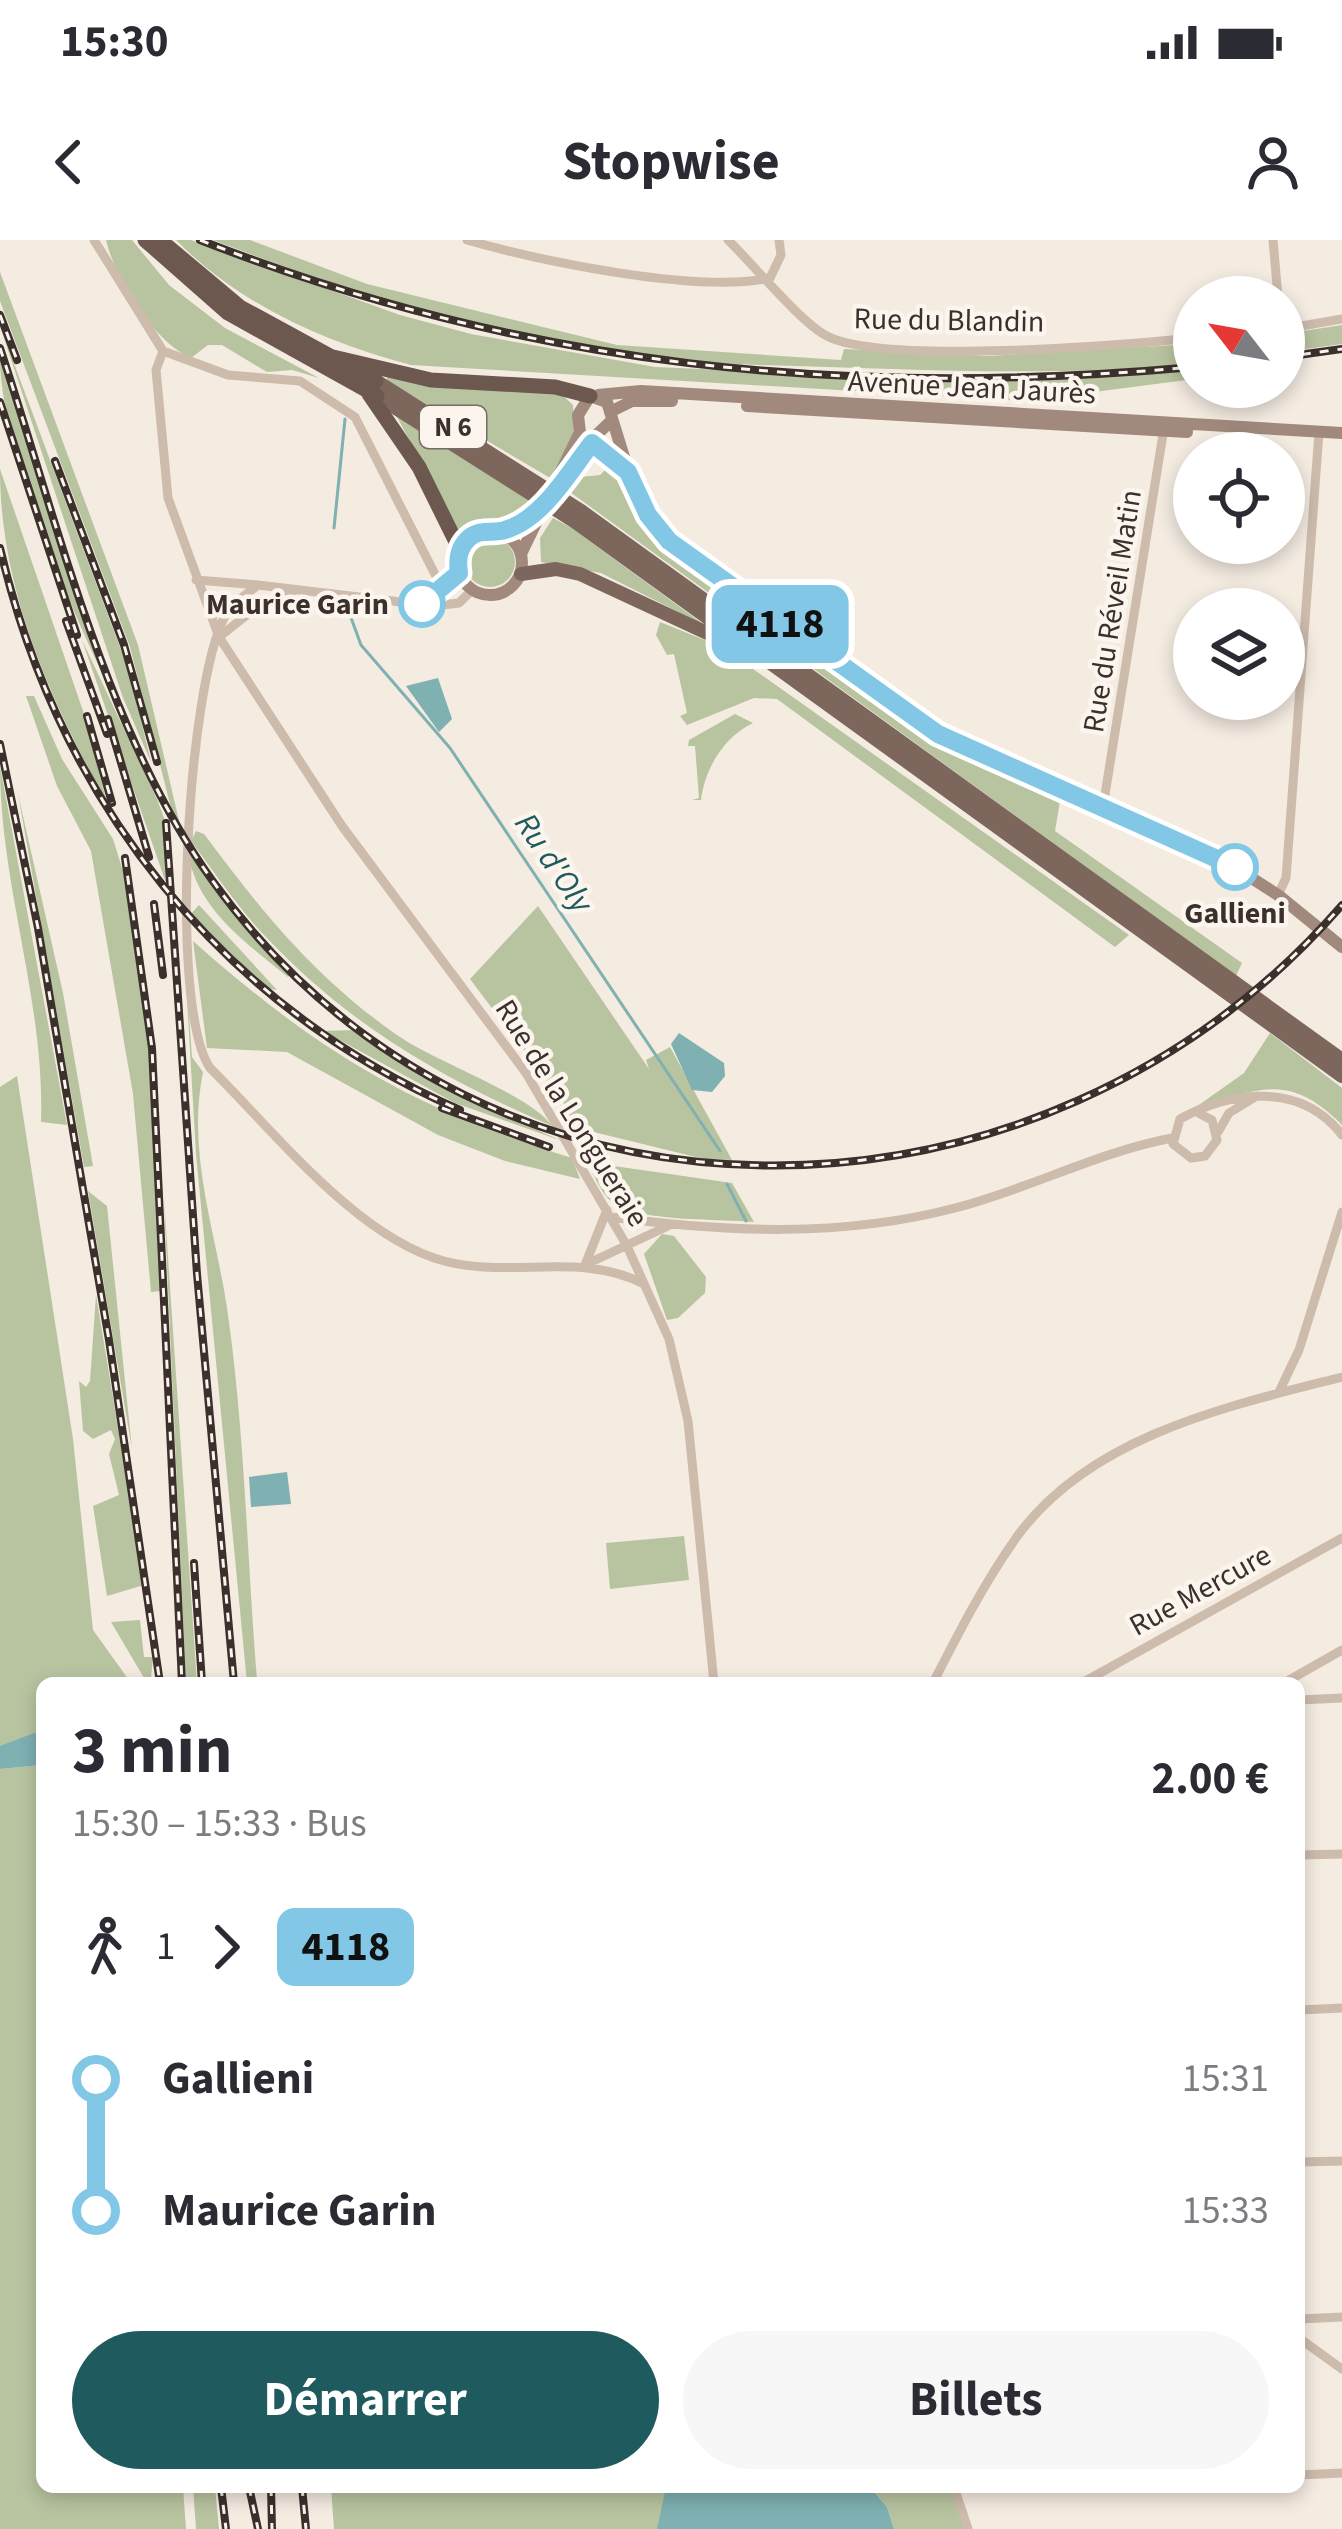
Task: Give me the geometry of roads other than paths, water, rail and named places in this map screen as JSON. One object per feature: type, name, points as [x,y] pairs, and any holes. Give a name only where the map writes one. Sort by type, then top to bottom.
[{"type":"highway","name":"N 6","points":[[145,240],[240,307],[333,357],[374,390]]},
{"type":"highway","name":"N 6","points":[[160,240],[170,258],[228,313],[374,390]]},
{"type":"highway","points":[[333,357],[341,355],[431,380],[555,387],[594,396]]},
{"type":"highway","points":[[374,390],[460,550]]},
{"type":"main road","name":"N 6","points":[[374,390],[526,480],[1342,1060]]},
{"type":"main road","name":"Avenue Jean Jaurès","points":[[594,396],[641,391],[1164,426]]},
{"type":"main road","points":[[563,476],[580,433],[578,415],[594,396],[610,417],[648,515],[669,541],[906,715],[983,758],[1225,861],[1278,895],[1342,947]]},
{"type":"main road","points":[[520,574],[521,554],[538,512],[610,417],[632,401],[1342,437]]},
{"type":"main road","points":[[580,433],[628,472]]},
{"type":"main road","points":[[581,458],[604,456]]},
{"type":"main road","points":[[538,512],[502,532],[482,531],[460,550],[459,573],[472,590],[503,592],[520,574],[556,569],[580,574],[770,664]]},
{"type":"main road","name":"N 6","points":[[578,516],[770,664],[1342,1076]]},
{"type":"main road","points":[[502,532],[521,554]]},
{"type":"street","points":[[94,240],[163,351],[228,375],[300,381],[355,417],[442,588]]},
{"type":"street","points":[[466,240],[673,277],[742,284],[770,278],[781,255],[779,240]]},
{"type":"street","name":"Rue du Blandin","points":[[728,240],[820,333],[861,346],[998,349],[1173,339]]},
{"type":"street","points":[[1273,240],[1276,276]]},
{"type":"street","points":[[1305,325],[1342,319]]},
{"type":"street","name":"Rue de la Longueraie","points":[[163,351],[156,370],[168,498],[219,637],[342,826],[526,1073],[627,1246],[669,1339],[688,1421],[713,1677]]},
{"type":"street","name":"Rue du Réveil Matin","points":[[1103,808],[1164,426]]},
{"type":"street","points":[[1278,895],[1286,878],[1319,436]]},
{"type":"street","points":[[422,604],[459,573]]},
{"type":"street","points":[[196,580],[422,604],[459,603],[472,590]]},
{"type":"street","points":[[258,585],[224,616],[184,830],[197,1036],[210,1068],[368,1223],[406,1245],[466,1264],[535,1269],[585,1265],[618,1270],[644,1284]]},
{"type":"street","points":[[219,637],[262,603],[296,590]]},
{"type":"street","points":[[1262,1094],[1229,1113],[1211,1152],[1198,1159],[1179,1153],[1172,1138],[1180,1119],[1224,1100],[1262,1094],[1277,1095],[1329,1118],[1342,1135]]},
{"type":"street","points":[[1200,1114],[1212,1120],[1217,1133]]},
{"type":"street","points":[[585,1265],[608,1214],[670,1225],[778,1233],[931,1213],[1172,1138]]},
{"type":"street","points":[[1276,1396],[1288,1382],[1342,1214]]},
{"type":"street","points":[[585,1265],[670,1225]]},
{"type":"street","points":[[1299,1350],[1308,1386]]},
{"type":"street","points":[[936,1677],[1017,1535],[1084,1470],[1164,1430],[1342,1377]]},
{"type":"street","name":"Rue Mercure","points":[[1093,1677],[1342,1538]]},
{"type":"street","points":[[1294,1677],[1342,1650]]},
{"type":"street","points":[[1305,1700],[1342,1699]]},
{"type":"street","points":[[1305,1855],[1342,1854]]},
{"type":"street","points":[[1305,2010],[1342,2008]]},
{"type":"street","points":[[1305,2162],[1342,2161]]},
{"type":"street","points":[[1305,2319],[1342,2318]]},
{"type":"street","points":[[1305,2342],[1342,2369]]},
{"type":"street","points":[[1305,2474],[1342,2473]]},
{"type":"street","points":[[956,2493],[968,2529]]},
{"type":"water","points":[[438,678],[452,719],[439,732],[406,686]]},
{"type":"water","points":[[679,1033],[724,1063],[725,1076],[712,1092],[692,1090],[671,1044]]},
{"type":"water","points":[[287,1472],[291,1504],[251,1507],[249,1477]]},
{"type":"water","points":[[36,1732],[36,1766],[0,1769],[0,1746]]},
{"type":"water","points":[[665,2493],[875,2493],[887,2507],[894,2529],[657,2529]]},
{"type":"waterway","name":"Ru d'Oly","points":[[334,528],[345,419]]},
{"type":"waterway","name":"Ru d'Oly","points":[[346,604],[361,645],[450,748],[720,1151]]},
{"type":"waterway","name":"Ru d'Oly","points":[[727,1184],[746,1221]]},
{"type":"railway","points":[[200,240],[322,283],[444,318],[566,345],[689,363],[937,378],[1173,368]]},
{"type":"railway","points":[[0,315],[17,360]]},
{"type":"railway","points":[[0,348],[113,692],[175,822],[212,880],[327,1005],[463,1094],[612,1147],[768,1165],[926,1150],[1078,1101],[1219,1019],[1342,905]]},
{"type":"railway","points":[[1305,354],[1342,349]]},
{"type":"railway","points":[[0,402],[77,635]]},
{"type":"railway","points":[[55,461],[124,645],[157,762]]},
{"type":"railway","points":[[0,548],[27,640],[63,728],[108,809],[162,884],[225,953],[295,1013],[374,1066],[460,1110]]},
{"type":"railway","points":[[66,621],[107,734]]},
{"type":"railway","points":[[87,716],[112,803]]},
{"type":"railway","points":[[108,719],[149,857]]},
{"type":"railway","points":[[0,744],[38,928],[109,1340],[159,1677]]},
{"type":"railway","points":[[166,823],[197,1274],[233,1677]]},
{"type":"railway","points":[[125,858],[152,1048],[182,1677]]},
{"type":"railway","points":[[154,904],[163,975]]},
{"type":"railway","points":[[442,1108],[549,1147]]},
{"type":"railway","points":[[194,1563],[202,1677]]},
{"type":"railway","points":[[222,2493],[226,2529]]},
{"type":"railway","points":[[250,2493],[258,2529]]},
{"type":"railway","points":[[271,2493],[272,2529]]},
{"type":"railway","points":[[303,2493],[306,2529]]},
{"type":"place","name":"Maurice Garin","points":[[422,604]]},
{"type":"place","name":"Gallieni","points":[[1235,867]]}]
